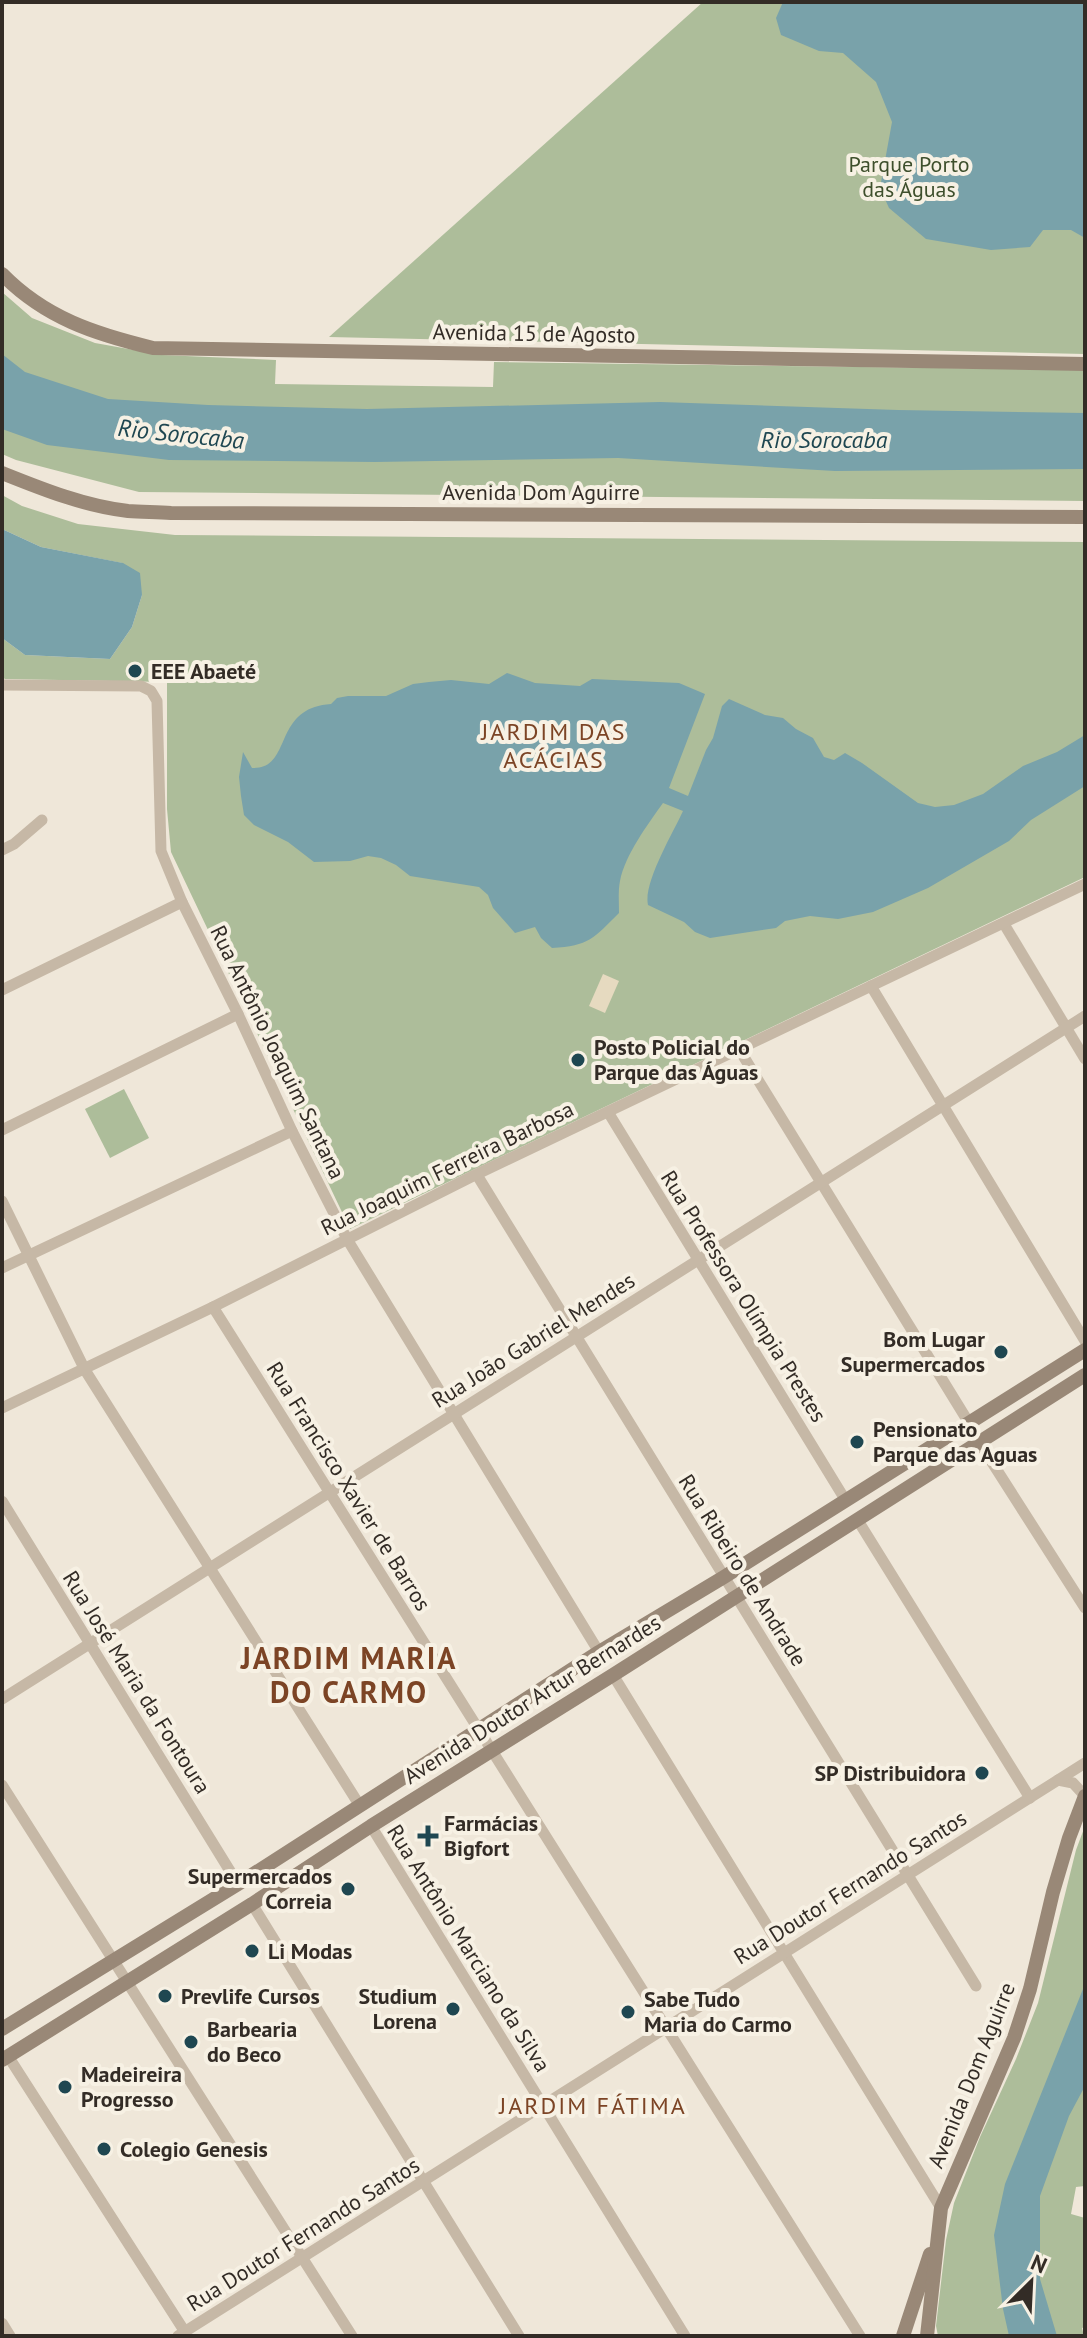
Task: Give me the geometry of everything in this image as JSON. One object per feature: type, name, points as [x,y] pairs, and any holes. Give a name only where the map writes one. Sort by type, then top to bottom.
[{"type":"main road","name":"Avenida 15 de Agosto","points":[[2,274],[29,299],[62,319],[106,337],[153,348],[1085,364]]},
{"type":"main road","name":"Avenida Dom Aguirre","points":[[2,473],[49,492],[93,504],[171,513],[1085,517]]},
{"type":"main road","name":"Avenida Doutor Artur Bernardes","points":[[2,2029],[238,1884],[599,1652],[1085,1350]]},
{"type":"main road","name":"Avenida Doutor Artur Bernardes","points":[[5,2058],[1085,1375]]},
{"type":"main road","name":"Avenida Dom Aguirre","points":[[927,2336],[941,2208],[1014,2038],[1030,1989],[1057,1878],[1085,1796]]},
{"type":"main road","name":"Avenida Dom Aguirre","points":[[903,2336],[937,2231]]},
{"type":"street","name":"Rua Antônio Joaquim Santana","points":[[2,685],[141,686],[151,691],[157,701],[161,851],[182,902],[347,1239],[599,1652]]},
{"type":"street","points":[[2,850],[42,820]]},
{"type":"street","name":"Rua Joaquim Ferreira Barbosa","points":[[2,1408],[85,1370],[477,1175],[1085,884]]},
{"type":"street","points":[[2,990],[182,902]]},
{"type":"street","points":[[1004,924],[1085,1059]]},
{"type":"street","points":[[871,986],[1085,1341]]},
{"type":"street","points":[[2,1130],[238,1014]]},
{"type":"street","name":"Rua João Gabriel Mendes","points":[[2,1699],[1085,1016]]},
{"type":"street","points":[[739,1049],[969,1423]]},
{"type":"street","name":"Rua Professora Olímpia Prestes","points":[[608,1112],[846,1501]]},
{"type":"street","points":[[2,1268],[292,1131]]},
{"type":"street","name":"Rua Ribeiro de Andrade","points":[[477,1175],[976,1986]]},
{"type":"street","points":[[2,1201],[85,1370],[360,1806]]},
{"type":"street","name":"Rua Francisco Xavier de Barros","points":[[213,1307],[860,2336]]},
{"type":"street","points":[[979,1442],[1085,1608]]},
{"type":"street","name":"Rua José Maria da Fontoura","points":[[2,1501],[238,1884]]},
{"type":"street","points":[[857,1519],[1030,1798]]},
{"type":"street","points":[[613,1675],[941,2208]]},
{"type":"street","name":"Rua Doutor Fernando Santos","points":[[181,2334],[1085,1763]]},
{"type":"street","points":[[1058,1780],[1073,1783],[1085,1796]]},
{"type":"street","points":[[2,1785],[352,2336]]},
{"type":"street","name":"Rua Antônio Marciano da Silva","points":[[371,1826],[685,2336]]},
{"type":"street","points":[[252,1904],[519,2336]]},
{"type":"street","points":[[5,2058],[181,2334]]},
{"type":"street","points":[[2,2323],[10,2336]]},
{"type":"green space","name":"Parque Porto das Águas","points":[[703,2],[1085,2],[1085,354],[329,337]]},
{"type":"green space","points":[[2,292],[32,318],[95,343],[162,355],[276,360],[275,384],[493,387],[494,362],[1085,370],[1085,501],[139,492],[2,454]]},
{"type":"green space","points":[[2,495],[22,506],[78,524],[175,535],[1085,542],[1085,877],[350,1229],[171,852],[167,809],[167,682],[2,677],[2,638],[25,655],[110,659],[132,627],[142,595],[122,563],[41,547],[2,529]]},
{"type":"green space","points":[[124,1089],[149,1138],[110,1158],[85,1109]]},
{"type":"green space","points":[[1085,1826],[1085,2186],[1076,2187],[1071,2214],[1085,2218],[1084,2336],[938,2336],[936,2326],[946,2240],[954,2203],[1038,2003],[1076,1850]]},
{"type":"shaded area","points":[[603,974],[619,981],[605,1013],[589,1006]]},
{"type":"water","points":[[783,2],[1085,2],[1085,238],[1071,230],[1043,230],[1030,247],[991,250],[926,239],[889,208],[880,188],[892,122],[876,82],[843,53],[819,51],[781,35],[776,18]]},
{"type":"water","name":"Rio Sorocaba","points":[[2,354],[25,372],[108,399],[208,405],[367,409],[660,402],[1085,413],[1085,469],[835,471],[618,458],[375,462],[169,460],[47,445],[2,429]]},
{"type":"water","points":[[2,529],[41,547],[123,563],[140,573],[142,595],[132,627],[110,659],[25,655],[2,638]]},
{"type":"water","points":[[507,673],[535,683],[580,686],[592,679],[679,683],[705,694],[669,788],[688,796],[713,738],[722,706],[729,699],[765,715],[783,718],[813,738],[824,757],[834,760],[845,753],[918,803],[935,807],[954,805],[983,794],[1023,766],[1057,752],[1085,735],[1085,786],[1031,820],[1009,841],[928,888],[873,912],[838,919],[810,916],[785,921],[776,928],[710,938],[648,905],[654,871],[683,811],[663,803],[638,840],[623,871],[619,885],[619,913],[583,943],[552,948],[535,927],[515,933],[479,887],[410,876],[396,865],[368,856],[350,861],[314,862],[288,842],[254,825],[244,815],[239,777],[243,752],[252,768],[265,766],[274,759],[299,716],[312,708],[348,696],[386,696],[413,684],[451,680],[489,684]]},
{"type":"water","points":[[1085,1984],[1085,2086],[1069,2116],[1040,2196],[1040,2279],[1057,2336],[1009,2336],[994,2235],[1005,2184]]},
{"type":"place","name":"EEE Abaeté","points":[[135,671]]},
{"type":"place","name":"Posto Policial do Parque das Águas","points":[[578,1060]]},
{"type":"place","name":"Bom Lugar Supermercados","points":[[1001,1352]]},
{"type":"place","name":"Pensionato Parque das Aguas","points":[[857,1442]]},
{"type":"place","name":"SP Distribuidora","points":[[982,1773]]},
{"type":"place","name":"Farmácias Bigfort","points":[[428,1836]]},
{"type":"place","name":"Supermercados Correia","points":[[348,1889]]},
{"type":"place","name":"Li Modas","points":[[252,1951]]},
{"type":"place","name":"Prevlife Cursos","points":[[165,1996]]},
{"type":"place","name":"Studium Lorena","points":[[453,2009]]},
{"type":"place","name":"Sabe Tudo Maria do Carmo","points":[[628,2012]]},
{"type":"place","name":"Barbearia do Beco","points":[[191,2042]]},
{"type":"place","name":"Madeireira Progresso","points":[[65,2087]]},
{"type":"place","name":"Colegio Genesis","points":[[104,2149]]},
{"type":"district","name":"JARDIM DAS ACÁCIAS","points":[[554,745]]},
{"type":"district","name":"JARDIM MARIA DO CARMO","points":[[349,1674]]},
{"type":"district","name":"JARDIM FÁTIMA","points":[[593,2105]]}]
